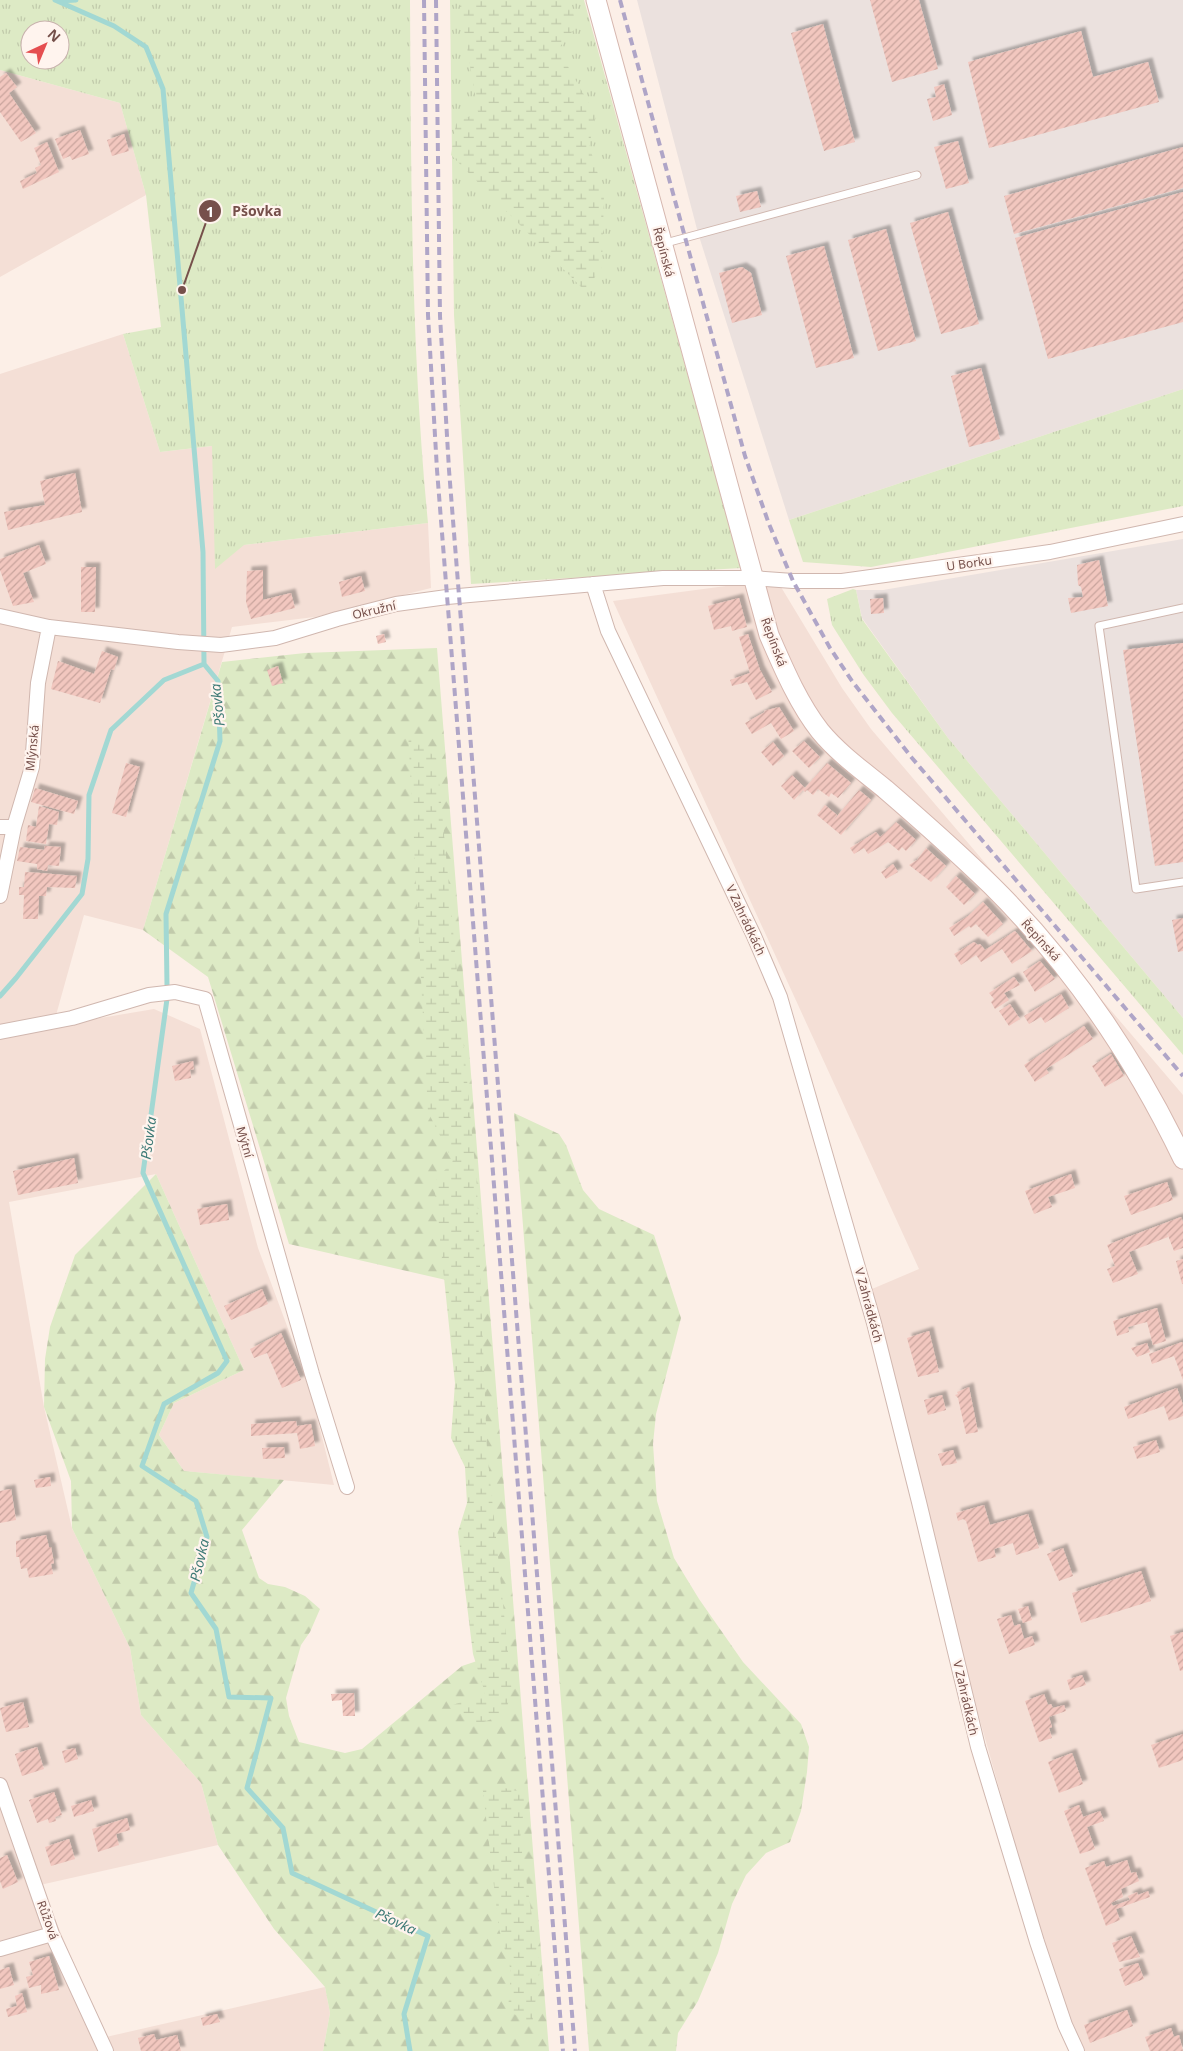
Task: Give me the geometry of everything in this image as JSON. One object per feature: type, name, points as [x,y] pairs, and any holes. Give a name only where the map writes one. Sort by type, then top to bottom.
[{"type":"street","name":"Řepínská","points":[[596,0],[769,635],[785,671],[820,730],[992,887],[1071,975],[1113,1035],[1183,1159]]},
{"type":"street","name":"U Borku","points":[[753,578],[793,581],[842,581],[869,578],[1050,552],[1183,524]]},
{"type":"street","name":"Okružní","points":[[0,616],[48,627],[221,645],[275,638],[337,619],[396,604],[447,597],[663,578],[753,578]]},
{"type":"street","name":"V Zahrádkách","points":[[593,584],[608,631],[746,918],[780,997],[874,1323],[922,1511],[978,1747],[1037,1942],[1065,2025],[1076,2051]]},
{"type":"street","name":"Mlýnská","points":[[0,896],[7,827],[32,767],[38,683],[48,627]]},
{"type":"street","name":"Mýtní","points":[[0,1032],[72,1018],[149,995],[174,992],[205,999],[346,1487]]},
{"type":"street","name":"Růžová","points":[[0,1785],[52,1934],[106,2051]]},
{"type":"street","points":[[0,1949],[52,1934]]},
{"type":"lane","points":[[662,244],[916,175]]},
{"type":"lane","points":[[1183,608],[1099,626],[1136,889],[1183,882]]},
{"type":"shaded area","points":[[637,0],[1183,0],[1183,389],[789,520],[698,233]]},
{"type":"shaded area","points":[[0,70],[120,103],[146,195],[0,277]]},
{"type":"shaded area","points":[[123,334],[160,452],[212,446],[244,545],[428,523],[431,588],[315,617],[232,627],[143,930],[84,915],[53,1026],[154,1009],[200,1029],[258,1248],[309,1385],[334,1485],[184,1471],[159,1435],[174,1403],[244,1370],[156,1174],[9,1202],[44,1407],[72,1528],[130,1648],[141,1715],[201,1783],[218,1845],[40,1885],[106,2037],[325,1987],[330,2013],[323,2051],[0,2051],[0,374]]},
{"type":"shaded area","points":[[1183,539],[1183,1018],[948,738],[862,618],[856,590],[883,590]]},
{"type":"shaded area","points":[[741,584],[781,587],[842,688],[871,729],[1183,1095],[1183,2051],[1076,2051],[1076,2041],[1027,1887],[964,1664],[872,1289],[919,1269],[613,601]]},
{"type":"green space","points":[[0,0],[410,0],[415,327],[422,458],[428,523],[244,545],[215,569],[212,446],[160,452],[123,334],[161,327],[146,195],[120,103],[0,70]]},
{"type":"green space","points":[[450,0],[584,0],[741,568],[471,584],[454,315]]},
{"type":"green space","points":[[459,0],[571,0],[576,27],[558,49],[596,116],[589,145],[604,194],[602,267],[585,291],[451,155],[456,123],[478,112]]},
{"type":"green space","points":[[1183,389],[1183,506],[871,567],[803,562],[789,520]]},
{"type":"green space","points":[[853,589],[856,590],[862,619],[948,738],[1183,1018],[1183,1055],[892,713],[863,674],[832,625],[827,599]]},
{"type":"green space","points":[[437,648],[549,2051],[323,2051],[330,2013],[325,1987],[274,1929],[218,1845],[201,1783],[141,1715],[130,1648],[72,1528],[71,1481],[44,1407],[45,1359],[50,1327],[75,1255],[156,1174],[244,1370],[174,1403],[159,1435],[184,1471],[284,1480],[242,1530],[259,1578],[268,1584],[285,1587],[305,1596],[320,1609],[310,1632],[301,1645],[286,1698],[289,1716],[299,1742],[345,1753],[362,1749],[462,1666],[483,1659],[479,1573],[446,1280],[289,1244],[208,977],[143,930],[222,662],[305,653]]},
{"type":"green space","points":[[408,730],[437,759],[477,1187],[487,1451],[512,1690],[505,1714],[473,1726],[453,1705],[485,1693],[473,1654],[458,1532],[467,1503],[465,1467],[451,1438],[455,1383],[434,1182],[453,1161],[428,1112]]},
{"type":"green space","points":[[514,1113],[559,1134],[566,1145],[583,1190],[599,1209],[654,1235],[681,1318],[656,1414],[653,1444],[657,1501],[674,1558],[699,1599],[743,1662],[801,1724],[809,1747],[801,1811],[790,1842],[766,1853],[746,1875],[732,1904],[718,1953],[698,2001],[678,2033],[676,2051],[589,2051]]},
{"type":"green space","points":[[482,1783],[526,1793],[520,1839],[540,1969],[532,2025],[508,2010],[511,1971],[499,1929]]},
{"type":"building","points":[[870,0],[919,0],[938,69],[892,82]]},
{"type":"building","points":[[823,24],[855,142],[824,151],[791,33]]},
{"type":"building","points":[[1081,31],[1093,77],[1148,62],[1159,102],[989,148],[968,62]]},
{"type":"building","points":[[6,73],[17,87],[9,93],[36,133],[21,142],[0,112],[0,77]]},
{"type":"building","points":[[944,84],[952,115],[933,121],[927,99],[936,97],[934,87]]},
{"type":"building","points":[[80,130],[89,154],[72,160],[70,156],[63,159],[55,139]]},
{"type":"building","points":[[124,134],[129,151],[112,156],[107,140]]},
{"type":"building","points":[[958,141],[969,183],[946,189],[934,147]]},
{"type":"building","points":[[47,142],[59,172],[23,189],[20,181],[37,173],[35,168],[41,165],[34,148]]},
{"type":"building","points":[[1183,147],[1183,188],[1014,234],[1004,196]]},
{"type":"building","points":[[757,191],[761,207],[740,212],[736,196]]},
{"type":"building","points":[[1183,192],[1183,322],[1048,359],[1015,238]]},
{"type":"building","points":[[948,212],[979,324],[941,334],[910,223]]},
{"type":"building","points":[[886,229],[916,341],[878,351],[848,240]]},
{"type":"building","points":[[824,246],[854,358],[816,368],[786,256]]},
{"type":"building","points":[[742,267],[751,273],[762,315],[732,323],[719,273]]},
{"type":"building","points":[[981,368],[1000,439],[969,447],[951,376]]},
{"type":"building","points":[[75,473],[82,512],[8,530],[4,512],[45,505],[40,481]]},
{"type":"building","points":[[39,545],[46,564],[23,573],[34,602],[13,606],[0,570],[0,559]]},
{"type":"building","points":[[1099,560],[1108,606],[1071,613],[1068,598],[1083,597],[1081,587],[1078,585],[1077,565]]},
{"type":"building","points":[[81,567],[96,567],[95,612],[81,612]]},
{"type":"building","points":[[263,570],[263,600],[291,593],[295,608],[251,619],[246,602],[247,571]]},
{"type":"building","points":[[361,576],[365,591],[342,597],[339,582]]},
{"type":"building","points":[[739,598],[747,627],[732,631],[731,626],[714,630],[708,606]]},
{"type":"building","points":[[883,598],[884,613],[871,614],[870,599]]},
{"type":"building","points":[[384,634],[386,642],[378,644],[376,636]]},
{"type":"building","points":[[748,634],[760,670],[772,692],[756,700],[747,682],[732,686],[730,680],[750,673],[739,637]]},
{"type":"building","points":[[1183,643],[1183,862],[1155,866],[1123,650]]},
{"type":"building","points":[[102,651],[118,657],[114,670],[111,669],[100,703],[51,689],[58,661],[94,674]]},
{"type":"building","points":[[278,666],[283,683],[272,686],[267,670]]},
{"type":"building","points":[[779,707],[794,731],[781,739],[771,723],[752,734],[745,723],[764,711]]},
{"type":"building","points":[[804,741],[820,757],[809,768],[792,751]]},
{"type":"building","points":[[773,742],[784,756],[773,766],[761,752]]},
{"type":"building","points":[[126,763],[140,767],[126,817],[112,813]]},
{"type":"building","points":[[827,763],[851,783],[838,798],[831,793],[829,797],[818,789],[813,795],[807,790],[805,792],[803,790],[794,800],[781,786],[792,775],[805,788]]},
{"type":"building","points":[[35,788],[78,801],[74,814],[31,802]]},
{"type":"building","points":[[859,790],[871,800],[841,835],[817,815],[825,805],[837,815],[833,821]]},
{"type":"building","points":[[39,806],[59,812],[57,825],[49,824],[46,844],[26,841],[28,825],[36,827]]},
{"type":"building","points":[[896,822],[916,840],[906,851],[902,847],[899,851],[888,842],[868,854],[864,848],[854,854],[850,848],[876,832],[880,837]]},
{"type":"building","points":[[45,846],[61,847],[59,866],[48,865],[47,871],[37,869],[37,864],[17,861],[20,847],[44,850]]},
{"type":"building","points":[[926,848],[946,866],[931,882],[909,865],[917,860]]},
{"type":"building","points":[[893,864],[898,872],[886,879],[881,872]]},
{"type":"building","points":[[25,872],[77,876],[75,888],[47,887],[46,896],[39,896],[38,919],[23,919],[24,895],[19,895],[19,887],[24,887]]},
{"type":"building","points":[[956,876],[975,894],[964,905],[946,887]]},
{"type":"building","points":[[983,902],[1003,924],[988,937],[976,924],[971,928],[969,926],[954,936],[949,928],[968,916]]},
{"type":"building","points":[[1183,918],[1183,951],[1178,952],[1172,920]]},
{"type":"building","points":[[1015,931],[1032,951],[1012,964],[1002,949],[981,962],[976,955],[961,965],[954,954],[974,942],[978,945],[980,944],[985,950]]},
{"type":"building","points":[[1040,961],[1055,979],[1035,992],[1023,972]]},
{"type":"building","points":[[1014,977],[1020,985],[1004,993],[1009,1000],[995,1009],[991,1002],[994,999],[989,993]]},
{"type":"building","points":[[1061,994],[1069,1008],[1045,1023],[1041,1017],[1029,1024],[1024,1016]]},
{"type":"building","points":[[1010,1004],[1020,1019],[1009,1026],[999,1011]]},
{"type":"building","points":[[1084,1026],[1093,1039],[1046,1069],[1049,1073],[1035,1082],[1024,1065]]},
{"type":"building","points":[[1111,1054],[1124,1076],[1105,1087],[1092,1066]]},
{"type":"building","points":[[193,1061],[194,1069],[190,1070],[191,1078],[175,1081],[172,1066]]},
{"type":"building","points":[[74,1158],[78,1183],[18,1195],[13,1171]]},
{"type":"building","points":[[1071,1174],[1075,1188],[1048,1197],[1052,1207],[1034,1214],[1025,1191]]},
{"type":"building","points":[[1167,1182],[1173,1200],[1131,1215],[1124,1196]]},
{"type":"building","points":[[227,1204],[229,1220],[200,1225],[197,1209]]},
{"type":"building","points":[[1181,1217],[1183,1222],[1183,1248],[1174,1251],[1166,1230],[1168,1237],[1129,1252],[1138,1274],[1113,1283],[1107,1269],[1115,1266],[1107,1245]]},
{"type":"building","points":[[1183,1259],[1183,1284],[1182,1284],[1176,1261]]},
{"type":"building","points":[[262,1289],[268,1304],[231,1320],[224,1306]]},
{"type":"building","points":[[1157,1308],[1166,1341],[1153,1345],[1147,1322],[1128,1327],[1129,1332],[1117,1336],[1113,1321]]},
{"type":"building","points":[[929,1331],[939,1372],[918,1377],[907,1338]]},
{"type":"building","points":[[281,1333],[301,1380],[282,1388],[267,1353],[254,1358],[250,1349]]},
{"type":"building","points":[[1182,1342],[1183,1380],[1174,1356],[1152,1364],[1149,1354]]},
{"type":"building","points":[[1147,1343],[1150,1352],[1137,1357],[1131,1348]]},
{"type":"building","points":[[969,1387],[978,1432],[966,1434],[958,1398],[955,1395],[958,1394],[957,1392]]},
{"type":"building","points":[[1177,1388],[1183,1405],[1183,1416],[1169,1421],[1164,1406],[1128,1419],[1124,1407]]},
{"type":"building","points":[[942,1395],[946,1410],[928,1415],[924,1400]]},
{"type":"building","points":[[296,1421],[297,1426],[311,1424],[315,1446],[300,1449],[297,1433],[251,1436],[251,1424]]},
{"type":"building","points":[[1156,1440],[1160,1452],[1137,1459],[1133,1447]]},
{"type":"building","points":[[284,1447],[285,1458],[263,1459],[262,1448]]},
{"type":"building","points":[[953,1450],[957,1463],[942,1466],[938,1454]]},
{"type":"building","points":[[50,1477],[51,1486],[36,1488],[34,1480]]},
{"type":"building","points":[[11,1489],[16,1520],[0,1523],[0,1491]]},
{"type":"building","points":[[984,1505],[990,1525],[1028,1514],[1039,1548],[1016,1555],[1013,1543],[994,1549],[996,1557],[978,1562],[966,1521],[963,1519],[958,1521],[956,1513]]},
{"type":"building","points":[[46,1535],[49,1547],[51,1547],[54,1563],[51,1564],[53,1574],[29,1578],[27,1568],[21,1569],[19,1557],[16,1557],[16,1541]]},
{"type":"building","points":[[1063,1548],[1073,1576],[1059,1581],[1047,1554]]},
{"type":"building","points":[[1141,1571],[1151,1601],[1081,1623],[1072,1593]]},
{"type":"building","points":[[1028,1606],[1032,1620],[1023,1623],[1018,1609]]},
{"type":"building","points":[[1011,1615],[1014,1626],[1020,1624],[1024,1639],[1032,1636],[1035,1645],[1009,1654],[997,1619]]},
{"type":"building","points":[[1183,1632],[1183,1670],[1180,1671],[1170,1636]]},
{"type":"building","points":[[1082,1675],[1086,1685],[1070,1690],[1067,1680]]},
{"type":"building","points":[[354,1693],[355,1716],[343,1716],[342,1700],[332,1701],[331,1694]]},
{"type":"building","points":[[1044,1694],[1048,1705],[1051,1704],[1053,1708],[1064,1705],[1066,1711],[1049,1717],[1052,1727],[1049,1728],[1052,1738],[1039,1742],[1025,1701]]},
{"type":"building","points":[[23,1702],[29,1727],[6,1732],[0,1708]]},
{"type":"building","points":[[1183,1734],[1183,1760],[1159,1768],[1151,1745]]},
{"type":"building","points":[[37,1747],[44,1769],[22,1776],[15,1754]]},
{"type":"building","points":[[75,1748],[78,1759],[65,1763],[62,1751]]},
{"type":"building","points":[[1072,1753],[1083,1784],[1059,1793],[1048,1762]]},
{"type":"building","points":[[54,1792],[62,1815],[55,1817],[56,1821],[49,1823],[48,1819],[37,1823],[29,1800]]},
{"type":"building","points":[[91,1800],[94,1811],[74,1817],[71,1806]]},
{"type":"building","points":[[1079,1805],[1083,1817],[1100,1811],[1104,1821],[1087,1827],[1095,1849],[1080,1854],[1064,1811]]},
{"type":"building","points":[[127,1818],[130,1830],[116,1834],[119,1845],[98,1852],[92,1829]]},
{"type":"building","points":[[69,1839],[75,1859],[51,1866],[45,1847]]},
{"type":"building","points":[[7,1855],[18,1882],[3,1889],[0,1881],[0,1858]]},
{"type":"building","points":[[1127,1860],[1131,1873],[1136,1872],[1139,1881],[1121,1889],[1123,1897],[1111,1903],[1113,1906],[1130,1900],[1128,1896],[1137,1892],[1138,1895],[1148,1891],[1150,1897],[1116,1909],[1120,1920],[1106,1926],[1085,1868],[1104,1861],[1106,1867]]},
{"type":"building","points":[[1131,1936],[1140,1957],[1119,1962],[1112,1943]]},
{"type":"building","points":[[49,1956],[59,1990],[41,1994],[41,1985],[29,1988],[26,1977],[33,1975],[29,1962]]},
{"type":"building","points":[[1138,1963],[1144,1979],[1125,1986],[1119,1969]]},
{"type":"building","points":[[9,1967],[14,1985],[0,1989],[0,1970]]},
{"type":"building","points":[[22,1993],[27,2012],[8,2017],[6,2009],[17,2006],[15,1996]]},
{"type":"building","points":[[1127,2010],[1133,2026],[1090,2043],[1084,2025]]},
{"type":"building","points":[[217,2014],[220,2022],[203,2026],[201,2018]]},
{"type":"building","points":[[1171,2028],[1174,2037],[1179,2035],[1183,2051],[1150,2051],[1145,2037]]},
{"type":"building","points":[[154,2034],[156,2040],[177,2035],[181,2051],[141,2051],[138,2038]]},
{"type":"waterway","name":"Pšovka","points":[[55,0],[114,26],[146,47],[163,89],[203,552],[204,664],[218,681],[220,741],[166,914],[167,986]]},
{"type":"waterway","points":[[58,1],[76,0]]},
{"type":"waterway","points":[[0,996],[82,894],[88,859],[89,795],[111,730],[164,680],[204,664]]},
{"type":"waterway","name":"Pšovka","points":[[167,999],[143,1173],[227,1361],[218,1373],[164,1404],[142,1466],[196,1501],[207,1537],[191,1593],[216,1629],[229,1697],[271,1698],[247,1788],[283,1828],[292,1873],[428,1936],[404,2014],[410,2051]]},
{"type":"railway","points":[[424,0],[428,315],[437,470],[563,2051]]},
{"type":"railway","points":[[436,0],[440,316],[449,470],[575,2051]]},
{"type":"railway","points":[[620,0],[745,456],[769,524],[793,581],[830,648],[852,681],[912,758],[1183,1076]]},
{"type":"place","name":"Pšovka","points":[[182,290]]}]
